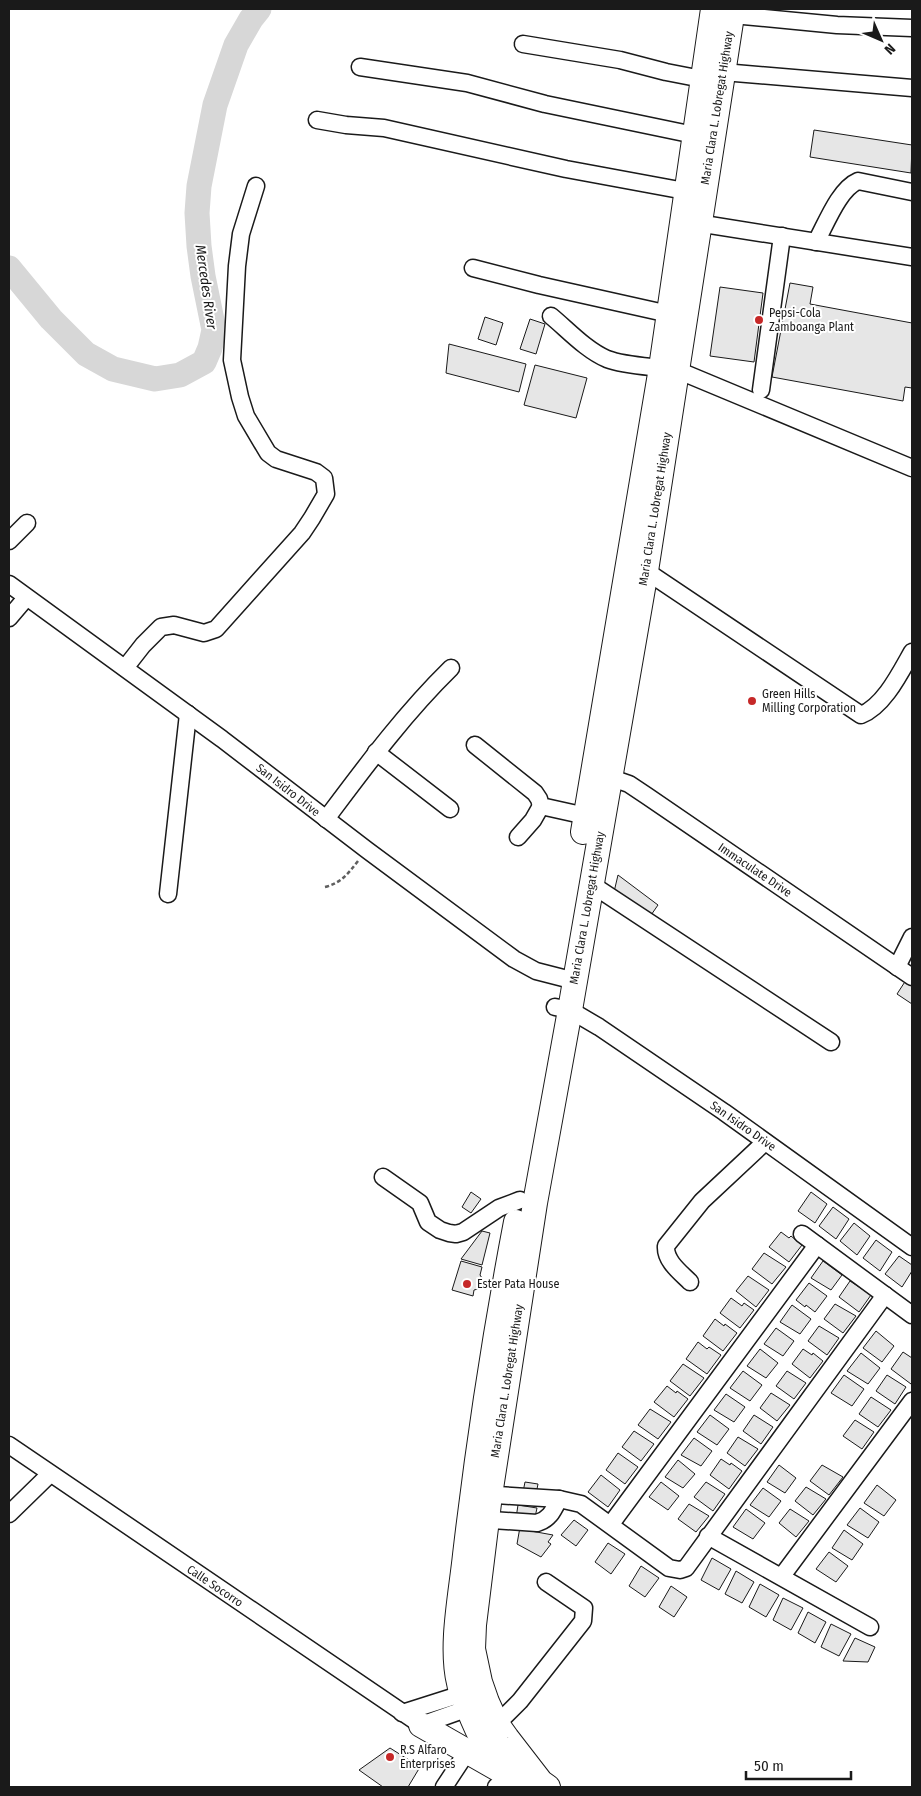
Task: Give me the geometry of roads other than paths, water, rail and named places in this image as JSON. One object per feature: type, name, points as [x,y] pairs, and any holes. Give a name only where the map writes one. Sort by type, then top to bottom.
[{"type":"highway","name":"Maria Clara L. Lobregat Highway","points":[[567,980],[592,884],[601,775],[637,570],[723,11]]},
{"type":"highway","name":"Maria Clara L. Lobregat Highway","points":[[669,369],[669,314],[690,222],[685,191],[694,135],[713,75]]},
{"type":"highway","name":"Maria Clara L. Lobregat Highway","points":[[505,1332],[534,1203],[567,980],[586,816],[601,775]]},
{"type":"highway","name":"Maria Clara L. Lobregat Highway","points":[[506,1781],[486,1750],[475,1698],[473,1649],[478,1520],[505,1332],[520,1200],[562,1009]]},
{"type":"highway","name":"Maria Clara L. Lobregat Highway","points":[[475,1698],[541,1782],[548,1787]]},
{"type":"highway","points":[[412,1719],[467,1752],[506,1781]]},
{"type":"street","points":[[723,11],[838,24],[912,28]]},
{"type":"street","points":[[523,44],[620,60],[666,72],[912,88]]},
{"type":"street","points":[[360,67],[467,83],[545,104],[694,135]]},
{"type":"street","points":[[317,120],[346,125],[384,128],[566,170],[685,191]]},
{"type":"street","points":[[816,242],[845,190],[851,184],[858,182],[912,192]]},
{"type":"street","points":[[125,668],[161,627],[174,625],[204,633],[216,629],[302,533],[326,494],[324,478],[316,472],[276,459],[268,453],[246,416],[240,397],[232,360],[237,266],[241,234],[256,186]]},
{"type":"street","points":[[690,222],[912,257]]},
{"type":"street","points":[[761,390],[782,236]]},
{"type":"street","points":[[473,268],[669,314]]},
{"type":"street","points":[[551,316],[589,348],[606,358],[622,363],[669,369],[912,468]]},
{"type":"street","points":[[9,542],[27,523]]},
{"type":"street","points":[[637,570],[861,715],[878,704],[912,652]]},
{"type":"street","name":"San Isidro Drive","points":[[9,584],[188,714],[367,850],[520,962],[536,971],[567,980]]},
{"type":"street","points":[[9,618],[26,598]]},
{"type":"street","points":[[326,819],[376,752],[450,668]]},
{"type":"street","points":[[168,894],[188,714]]},
{"type":"street","points":[[475,745],[539,798],[541,806],[533,820],[518,837]]},
{"type":"street","points":[[376,752],[450,809]]},
{"type":"street","name":"Immaculate Drive","points":[[601,775],[629,784],[912,977]]},
{"type":"street","points":[[541,806],[586,816]]},
{"type":"street","points":[[592,884],[831,1042]]},
{"type":"street","points":[[897,967],[912,937]]},
{"type":"street","name":"San Isidro Drive","points":[[562,1009],[600,1027],[912,1247]]},
{"type":"street","points":[[690,1282],[669,1260],[665,1253],[666,1246],[702,1201],[765,1142]]},
{"type":"street","points":[[383,1177],[420,1203],[428,1222],[440,1230],[449,1233],[463,1232],[475,1225],[485,1215],[520,1200]]},
{"type":"street","points":[[802,1234],[912,1315]]},
{"type":"street","points":[[610,1524],[818,1245]]},
{"type":"street","points":[[482,1494],[559,1499],[581,1504],[669,1568],[680,1570],[686,1568],[885,1295]]},
{"type":"street","points":[[782,1576],[912,1401]]},
{"type":"street","name":"Calle Socorro","points":[[9,1445],[412,1719]]},
{"type":"street","points":[[9,1514],[50,1474]]},
{"type":"street","points":[[478,1520],[537,1523],[546,1520],[552,1515],[559,1499]]},
{"type":"street","points":[[708,1536],[870,1626]]},
{"type":"street","points":[[497,1724],[520,1701],[583,1622],[584,1608],[546,1582]]},
{"type":"street","points":[[412,1719],[475,1698]]},
{"type":"street","points":[[412,1719],[475,1698]]},
{"type":"street","points":[[444,1787],[467,1752]]},
{"type":"waterway","name":"Mercedes River","points":[[9,268],[51,319],[86,354],[113,369],[155,379],[180,375],[204,362],[210,348],[214,330],[199,246],[197,213],[199,186],[215,105],[236,45],[259,9]]},
{"type":"place","name":"Pepsi-Cola Zamboanga Plant","points":[[759,320]]},
{"type":"place","name":"Green Hills Milling Corporation","points":[[752,701]]},
{"type":"place","name":"Ester Pata House","points":[[467,1284]]},
{"type":"place","name":"R.S Alfaro Enterprises","points":[[390,1757]]}]
